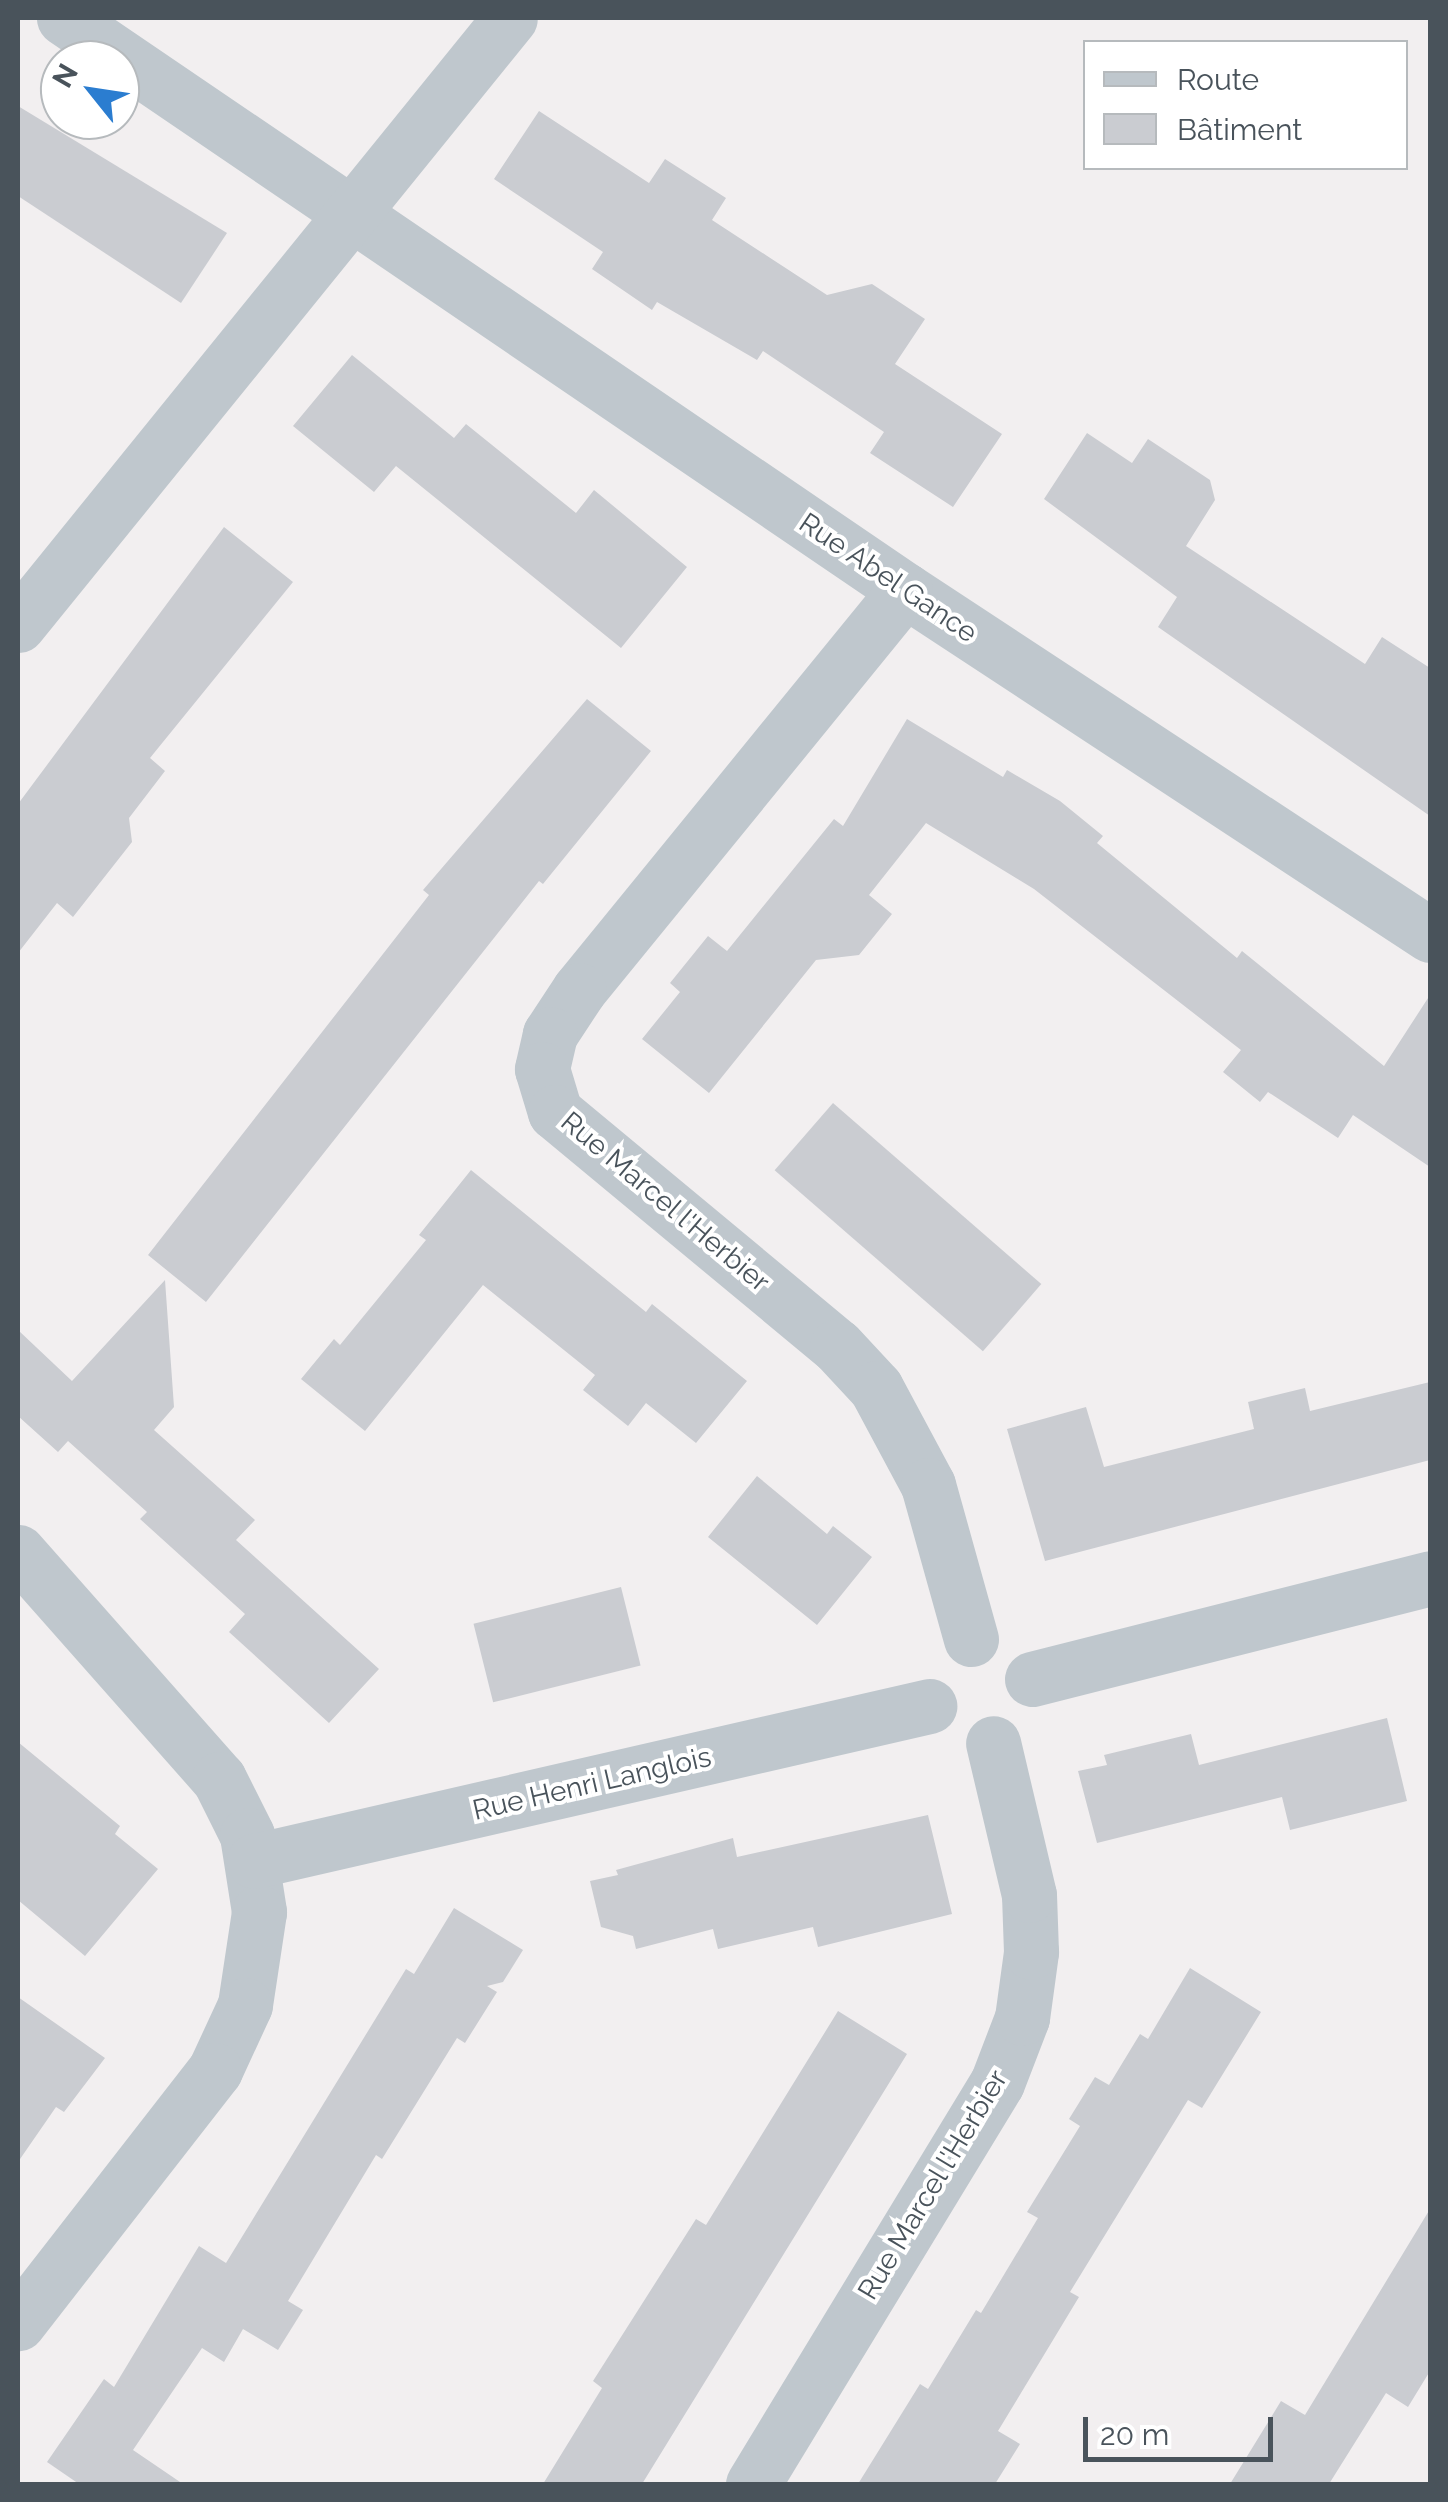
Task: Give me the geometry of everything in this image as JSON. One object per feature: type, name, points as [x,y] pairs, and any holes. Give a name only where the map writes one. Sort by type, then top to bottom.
[{"type":"street","name":"Rue Abel Gance","points":[[64,18],[905,590],[1430,935]]},
{"type":"street","points":[[18,626],[510,18]]},
{"type":"street","name":"Rue Marcel l'Herbier","points":[[905,590],[579,990],[550,1034],[542,1068],[556,1112],[837,1346],[876,1388],[928,1485],[972,1639]]},
{"type":"street","points":[[18,1552],[219,1779],[242,1818],[254,1861],[256,1962],[227,2049],[183,2116],[18,2323]]},
{"type":"street","points":[[1032,1679],[1430,1578]]},
{"type":"street","points":[[972,1639],[1009,1647],[1032,1679],[1028,1715],[1010,1736],[993,1743],[954,1738],[929,1706],[935,1662],[972,1639]]},
{"type":"street","name":"Rue Henri Langlois","points":[[254,1861],[929,1706]]},
{"type":"street","name":"Rue Marcel l'Herbier","points":[[753,2484],[997,2083],[1022,2018],[1032,1952],[1029,1895],[993,1743]]},
{"type":"building","points":[[18,106],[40,119],[40,140],[74,140],[227,233],[181,303],[18,196]]},
{"type":"building","points":[[539,111],[649,183],[665,159],[726,198],[712,220],[827,295],[872,284],[925,319],[895,364],[1002,434],[953,507],[870,453],[884,432],[763,351],[757,360],[657,302],[652,310],[592,269],[603,252],[494,179]]},
{"type":"building","points":[[352,355],[454,438],[466,424],[576,513],[594,490],[687,567],[621,648],[396,466],[374,492],[293,426]]},
{"type":"building","points":[[1087,433],[1132,463],[1148,439],[1210,480],[1215,500],[1186,546],[1365,664],[1382,637],[1430,668],[1430,816],[1158,627],[1177,597],[1044,499]]},
{"type":"building","points":[[224,527],[293,582],[150,758],[165,771],[129,818],[132,842],[73,917],[57,903],[18,953],[18,804]]},
{"type":"building","points":[[587,699],[651,751],[543,884],[539,881],[206,1302],[148,1255],[429,895],[423,890]]},
{"type":"building","points":[[907,719],[1003,777],[1007,770],[1060,801],[1103,836],[1097,843],[1237,958],[1242,951],[1384,1066],[1430,995],[1430,1167],[1353,1115],[1338,1138],[1268,1092],[1260,1102],[1223,1072],[1241,1050],[1034,889],[926,823],[869,895],[892,914],[859,955],[816,960],[709,1093],[642,1039],[680,992],[670,983],[708,936],[727,951],[834,819],[843,826]]},
{"type":"building","points":[[833,1103],[1041,1284],[983,1351],[775,1170]]},
{"type":"building","points":[[471,1170],[646,1312],[652,1304],[747,1381],[696,1443],[646,1403],[628,1426],[583,1390],[595,1375],[483,1285],[365,1431],[301,1379],[334,1339],[340,1345],[426,1240],[419,1235]]},
{"type":"building","points":[[165,1280],[174,1407],[154,1430],[255,1520],[236,1540],[379,1669],[329,1723],[229,1632],[245,1614],[140,1519],[147,1512],[68,1441],[58,1452],[18,1416],[18,1330],[72,1381]]},
{"type":"building","points":[[1430,1382],[1430,1460],[1045,1561],[1007,1429],[1086,1407],[1104,1467],[1254,1429],[1248,1402],[1305,1388],[1310,1411]]},
{"type":"building","points":[[757,1476],[827,1534],[833,1526],[872,1557],[817,1625],[708,1537]]},
{"type":"building","points":[[621,1587],[641,1666],[493,1702],[474,1624]]},
{"type":"building","points":[[1387,1718],[1407,1801],[1290,1830],[1282,1797],[1097,1843],[1078,1771],[1107,1765],[1104,1755],[1191,1734],[1199,1765]]},
{"type":"building","points":[[18,1742],[120,1826],[115,1834],[158,1869],[85,1956],[18,1900]]},
{"type":"building","points":[[928,1815],[952,1914],[818,1947],[813,1927],[718,1949],[713,1929],[636,1949],[633,1936],[601,1927],[590,1881],[618,1875],[616,1870],[733,1838],[737,1857]]},
{"type":"building","points":[[454,1908],[523,1950],[503,1982],[487,1986],[497,1992],[465,2043],[457,2038],[382,2159],[376,2155],[288,2301],[303,2310],[278,2350],[243,2329],[224,2362],[202,2348],[133,2450],[183,2484],[79,2484],[47,2462],[104,2379],[114,2387],[199,2246],[226,2263],[406,1969],[414,1974]]},
{"type":"building","points":[[1190,1968],[1261,2012],[1202,2108],[1188,2100],[1070,2292],[1079,2297],[998,2431],[1020,2444],[995,2484],[858,2484],[920,2384],[928,2389],[976,2310],[981,2313],[1038,2218],[1027,2212],[1080,2126],[1069,2119],[1095,2077],[1109,2085],[1140,2034],[1148,2039]]},
{"type":"building","points":[[18,1997],[105,2058],[64,2112],[56,2107],[18,2162]]},
{"type":"building","points":[[838,2011],[907,2054],[642,2484],[543,2484],[602,2388],[593,2381],[696,2219],[706,2225]]},
{"type":"building","points":[[1430,2209],[1430,2371],[1408,2407],[1386,2393],[1329,2484],[1230,2484],[1281,2401],[1305,2415]]}]
